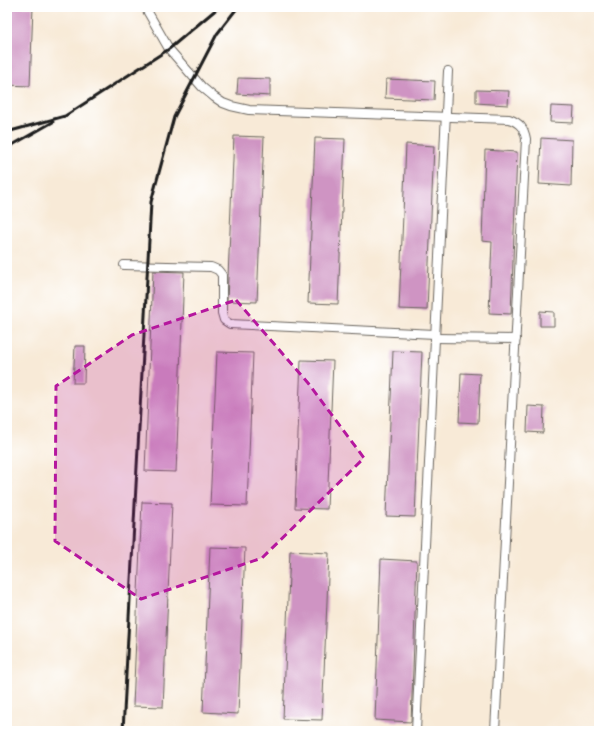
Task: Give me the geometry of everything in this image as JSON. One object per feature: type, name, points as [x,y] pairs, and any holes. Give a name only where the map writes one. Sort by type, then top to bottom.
[{"type":"lane","points":[[145,7],[169,48],[198,82],[214,97],[231,106],[249,110],[509,119],[520,124],[525,134],[526,139],[516,339],[495,731]]},
{"type":"lane","points":[[416,731],[448,72]]},
{"type":"lane","points":[[124,265],[211,267],[218,270],[222,275],[222,313],[224,320],[230,324],[435,336],[516,339]]},
{"type":"highlighted area","points":[[236,300],[308,383],[364,458],[262,558],[141,599],[55,541],[56,386],[132,335]]},
{"type":"building","points":[[7,7],[33,7],[30,86],[7,85]]},
{"type":"building","points":[[238,78],[270,79],[270,96],[237,94]]},
{"type":"building","points":[[386,79],[435,81],[434,100],[385,98]]},
{"type":"building","points":[[476,90],[509,91],[508,105],[476,103]]},
{"type":"building","points":[[551,106],[574,107],[573,123],[550,122]]},
{"type":"building","points":[[234,136],[264,137],[257,302],[227,301]]},
{"type":"building","points":[[315,138],[345,139],[338,304],[308,303]]},
{"type":"building","points":[[541,138],[572,140],[571,186],[539,184]]},
{"type":"building","points":[[406,144],[434,146],[427,310],[399,309]]},
{"type":"building","points":[[485,150],[517,152],[511,314],[489,313],[492,242],[482,241]]},
{"type":"building","points":[[153,271],[184,272],[176,472],[145,471]]},
{"type":"building","points":[[540,311],[554,312],[554,326],[540,326]]},
{"type":"building","points":[[75,346],[85,346],[84,383],[73,383]]},
{"type":"building","points":[[393,351],[422,352],[415,517],[386,516]]},
{"type":"building","points":[[217,352],[253,353],[247,506],[210,505]]},
{"type":"building","points":[[301,360],[333,361],[327,509],[295,508]]},
{"type":"building","points":[[461,373],[480,374],[478,423],[459,422]]},
{"type":"building","points":[[528,406],[544,407],[543,433],[527,432]]},
{"type":"building","points":[[142,502],[172,503],[163,707],[133,706]]},
{"type":"building","points":[[210,547],[245,548],[238,714],[203,712]]},
{"type":"building","points":[[290,551],[329,553],[322,720],[283,719]]},
{"type":"building","points":[[381,559],[417,561],[411,722],[375,720]]},
{"type":"railway","points":[[7,132],[65,116],[169,49],[219,7]]},
{"type":"railway","points":[[123,731],[151,202],[174,117],[217,34],[238,7]]},
{"type":"railway","points":[[7,148],[53,122]]}]
